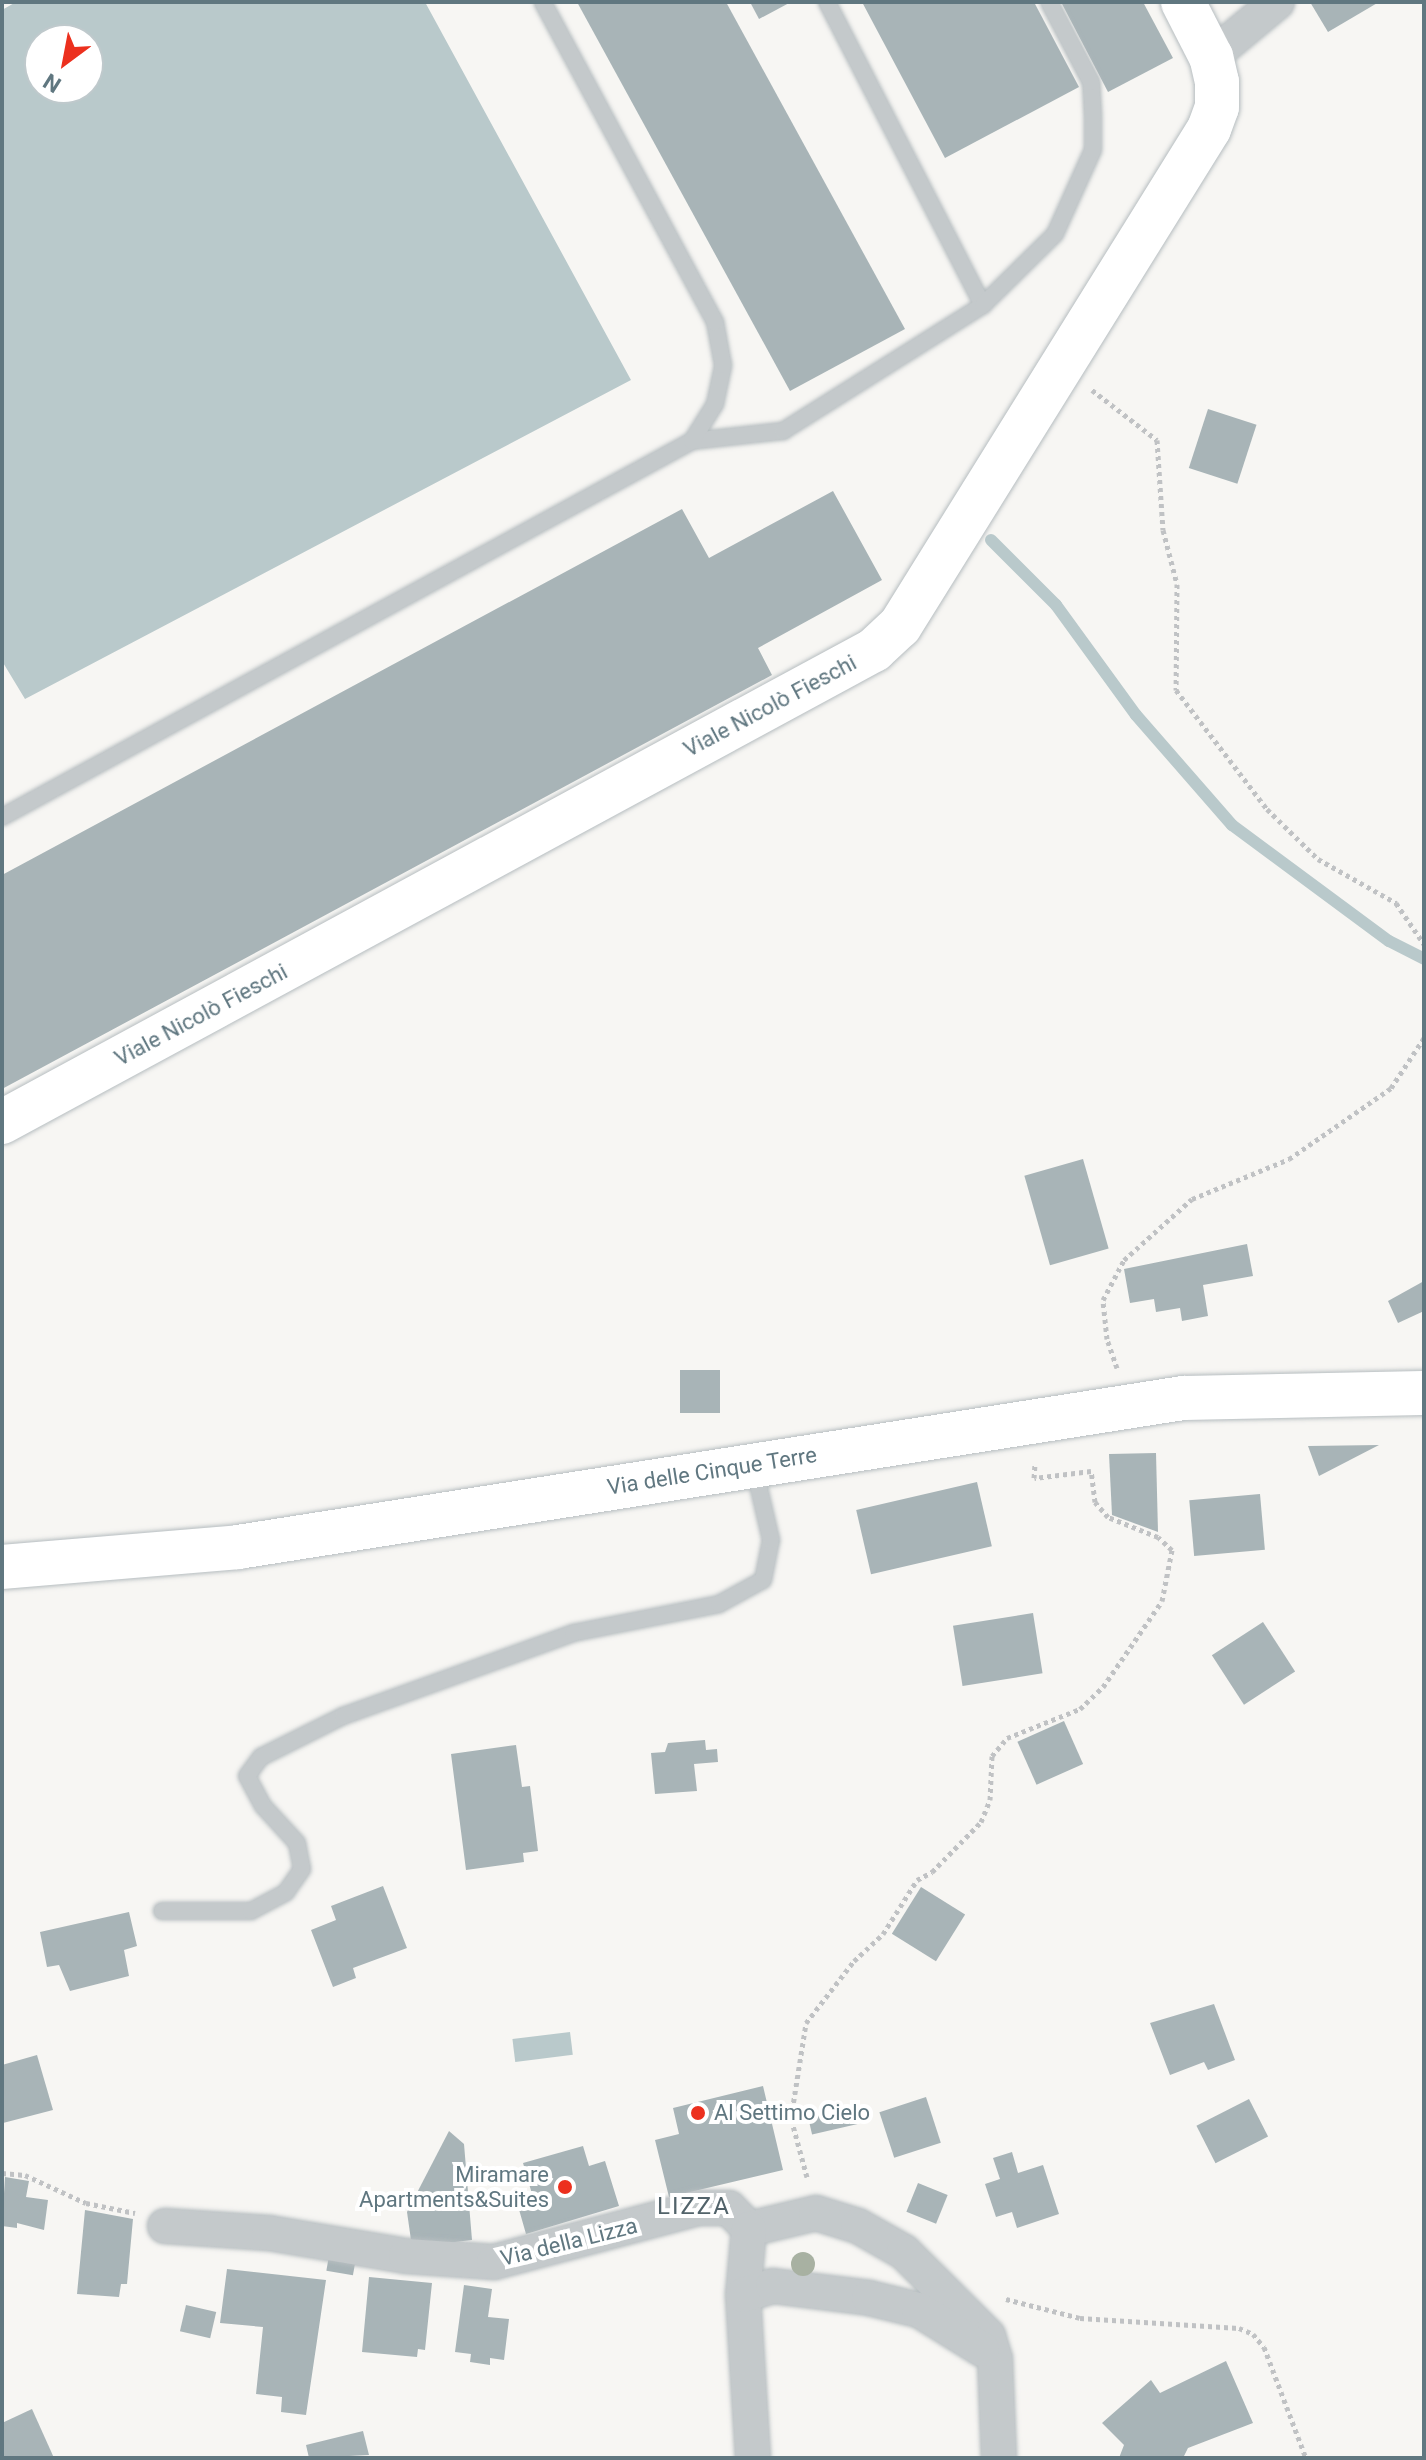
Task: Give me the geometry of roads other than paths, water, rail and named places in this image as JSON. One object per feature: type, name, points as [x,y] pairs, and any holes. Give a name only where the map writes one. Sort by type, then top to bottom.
[{"type":"main road","name":"Viale Nicolò Fieschi","points":[[2,1122],[874,650],[917,605],[1209,129],[1217,107],[1211,57],[1183,2]]},
{"type":"main road","name":"Via delle Cinque Terre","points":[[2,1567],[238,1547],[1183,1398],[1424,1393]]},
{"type":"street","points":[[1211,57],[1277,2]]},
{"type":"street","name":"Via della Lizza","points":[[165,2226],[269,2233],[406,2256],[494,2262],[699,2208],[729,2208],[749,2229]]},
{"type":"street","points":[[753,2458],[743,2295],[749,2229],[816,2213],[858,2226],[904,2252],[988,2336],[995,2359],[999,2458]]},
{"type":"street","points":[[743,2295],[773,2286],[882,2301],[948,2325],[995,2359]]},
{"type":"lane","points":[[543,2],[715,322],[723,365],[715,404],[692,441]]},
{"type":"lane","points":[[827,2],[983,305]]},
{"type":"lane","points":[[2,817],[692,441],[783,431],[983,305],[1055,234],[1093,150],[1091,82],[1049,2]]},
{"type":"lane","points":[[162,1911],[251,1911],[286,1892],[302,1869],[297,1843],[263,1806],[247,1776],[261,1757],[343,1716],[573,1633],[719,1604],[763,1580],[771,1540],[754,1464]]},
{"type":"waterway","points":[[991,540],[1056,605],[1136,715],[1232,825],[1389,941],[1424,959]]},
{"type":"place","name":"Al Settimo Cielo","points":[[698,2113]]},
{"type":"place","name":"Miramare Apartments&Suites","points":[[565,2187]]},
{"type":"district","name":"LIZZA","points":[[694,2207]]}]
